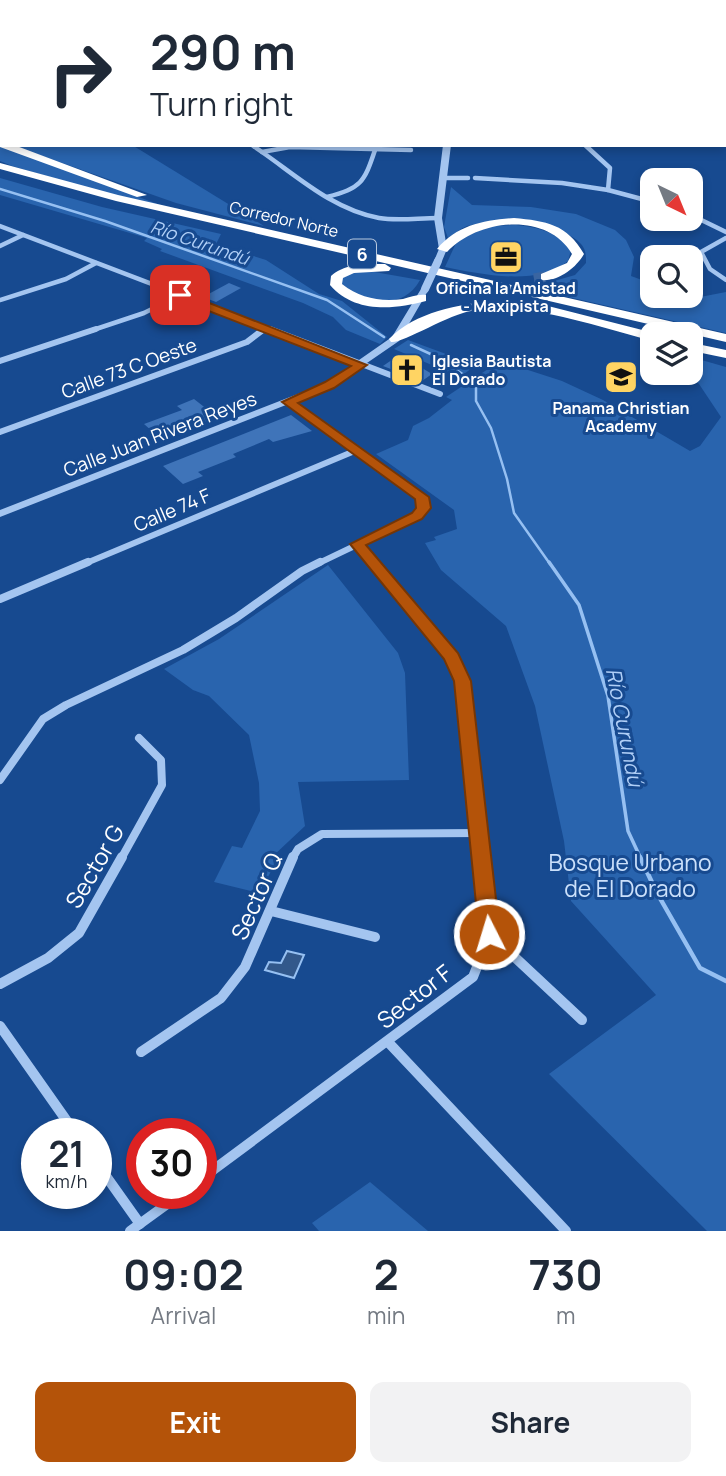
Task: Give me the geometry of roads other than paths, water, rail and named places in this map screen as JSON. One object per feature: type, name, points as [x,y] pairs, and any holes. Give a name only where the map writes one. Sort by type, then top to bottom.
[{"type":"highway","points":[[10,147],[217,222]]},
{"type":"highway","name":"Corredor Norte","points":[[0,166],[71,187],[217,222],[726,338]]},
{"type":"highway","name":"Corredor Norte","points":[[0,174],[107,204],[640,326]]},
{"type":"highway","points":[[441,255],[457,233],[484,223],[516,222],[545,228],[565,236],[572,241],[578,254],[572,265],[539,278],[479,280]]},
{"type":"highway","points":[[385,268],[343,272],[337,276],[336,285],[377,305],[394,305],[423,294]]},
{"type":"highway","points":[[396,339],[441,314],[489,304],[539,309],[640,334]]},
{"type":"highway","points":[[703,341],[726,346]]},
{"type":"highway","points":[[703,349],[726,354]]},
{"type":"street","points":[[254,147],[327,197],[358,213],[381,219],[439,218]]},
{"type":"street","points":[[262,152],[290,147],[411,150]]},
{"type":"street","points":[[441,255],[439,218],[447,147]]},
{"type":"street","points":[[586,147],[611,168],[613,176],[608,190]]},
{"type":"street","points":[[327,197],[354,190],[363,184],[375,150]]},
{"type":"street","points":[[445,178],[468,178]]},
{"type":"street","points":[[475,178],[562,183],[608,190],[640,199]]},
{"type":"street","points":[[704,221],[726,232]]},
{"type":"street","points":[[0,226],[440,394]]},
{"type":"street","points":[[0,246],[23,235]]},
{"type":"street","points":[[726,238],[701,252],[701,257],[717,276],[726,281]]},
{"type":"street","name":"Calle Juan Rivera Reyes","points":[[0,514],[329,385],[396,339],[423,294],[441,255]]},
{"type":"street","points":[[0,300],[54,283],[96,263]]},
{"type":"street","points":[[0,361],[144,313],[180,295]]},
{"type":"street","name":"Calle 73 C Oeste","points":[[0,432],[247,342],[266,328]]},
{"type":"street","points":[[0,780],[43,719],[66,705],[183,650],[236,618],[302,571],[417,516],[424,508],[422,497],[289,402]]},
{"type":"street","name":"Calle 74 F","points":[[0,599],[357,450]]},
{"type":"street","name":"Sector F","points":[[217,1167],[473,976],[489,934],[481,833],[463,681],[452,657],[357,544]]},
{"type":"street","name":"Sector G","points":[[0,985],[48,958],[79,933],[123,859],[162,785],[161,760],[139,738]]},
{"type":"street","name":"Sector Q","points":[[141,1052],[221,998],[245,967],[271,911],[283,876],[298,849],[322,834],[481,833]]},
{"type":"street","points":[[271,911],[375,937]]},
{"type":"street","points":[[489,934],[582,1020]]},
{"type":"street","points":[[0,1026],[65,1118]]},
{"type":"street","points":[[388,1042],[566,1231]]},
{"type":"street","points":[[112,1189],[135,1227],[160,1209]]},
{"type":"waterway","name":"Río Curundú","points":[[0,189],[105,221],[327,300],[384,337]]},
{"type":"waterway","name":"Río Curundú","points":[[411,345],[437,357],[476,383],[476,401],[491,428],[507,479],[514,513],[550,564]]},
{"type":"waterway","name":"Río Curundú","points":[[549,562],[579,605],[608,696],[628,831],[641,859]]},
{"type":"waterway","name":"Río Curundú","points":[[640,857],[657,893],[700,968],[726,981]]},
{"type":"tunnel","points":[[534,279],[545,277]]},
{"type":"place","name":"Oficina la Amistad - Maxipista","points":[[506,257]]},
{"type":"place","name":"Iglesia Bautista El Dorado","points":[[407,370]]},
{"type":"place","name":"Panama Christian Academy","points":[[621,377]]},
{"type":"park label","name":"Bosque Urbano de El Dorado","points":[[630,875]]}]
